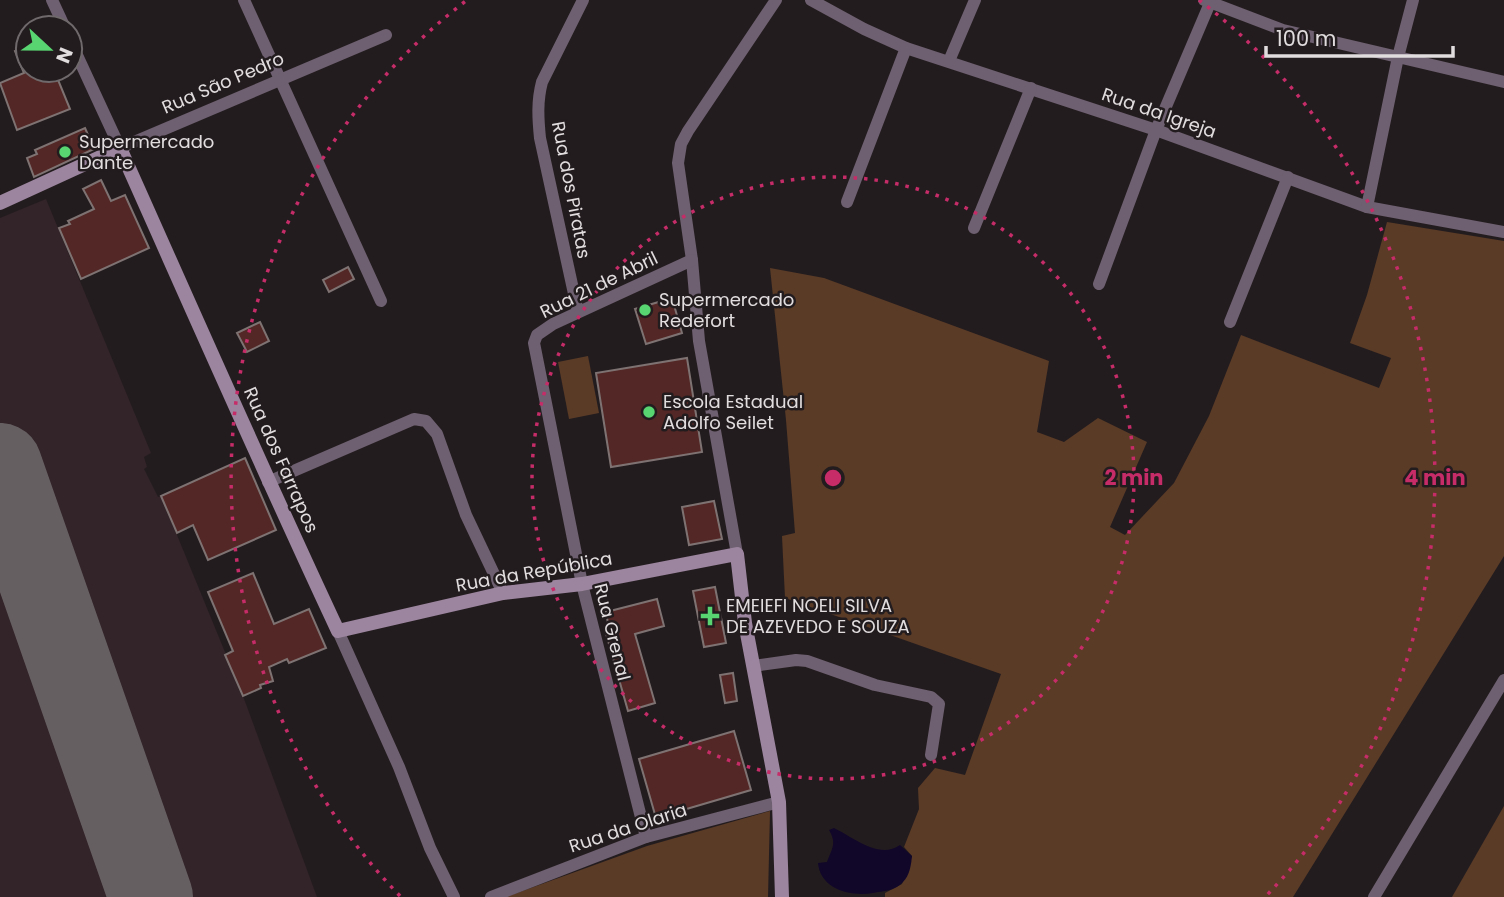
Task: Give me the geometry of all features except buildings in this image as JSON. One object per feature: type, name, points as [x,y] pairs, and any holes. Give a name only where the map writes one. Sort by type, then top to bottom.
[{"type":"street","points":[[244,0],[381,301]]},
{"type":"street","name":"Rua dos Piratas","points":[[578,312],[540,138],[538,96],[542,82],[583,0]]},
{"type":"street","points":[[776,0],[681,144],[678,163],[692,260],[699,341],[737,554],[744,623],[779,802],[782,897]]},
{"type":"street","name":"Rua da Igreja","points":[[811,0],[906,48],[1156,130],[1367,206],[1504,232]]},
{"type":"street","points":[[949,61],[975,0]]},
{"type":"street","points":[[1367,206],[1398,57],[1413,0]]},
{"type":"street","points":[[1099,284],[1207,1],[1283,30],[1504,82]]},
{"type":"street","name":"Rua São Pedro","points":[[0,203],[120,148],[386,35]]},
{"type":"street","points":[[847,202],[906,48]]},
{"type":"street","name":"Rua dos Farrapos","points":[[84,70],[399,767],[430,848],[454,897]]},
{"type":"street","points":[[974,228],[1031,88]]},
{"type":"street","points":[[1230,322],[1288,177]]},
{"type":"street","name":"Rua 21 de Abril","points":[[534,351],[537,335],[578,312],[692,260]]},
{"type":"street","name":"Rua Grenal","points":[[534,351],[582,584],[646,837]]},
{"type":"street","points":[[268,482],[414,418],[426,421],[437,434],[466,515],[503,593]]},
{"type":"street","name":"Rua da República","points":[[338,631],[503,593],[582,584],[737,554]]},
{"type":"street","points":[[753,666],[807,661],[875,685],[931,697],[939,704],[931,755]]},
{"type":"street","points":[[1374,897],[1504,680]]},
{"type":"street","name":"Rua da Olaria","points":[[491,897],[646,837],[779,802]]},
{"type":"shaded area","points":[[46,199],[151,453],[144,457],[147,467],[144,469],[158,497],[161,496],[243,696],[317,897],[0,897],[0,218]]},
{"type":"shaded area","points":[[1387,222],[1504,241],[1504,556],[1293,897],[885,897],[885,893],[902,884],[912,856],[904,847],[919,809],[918,788],[935,768],[965,775],[1001,674],[785,598],[782,536],[795,533],[770,268],[824,278],[1049,361],[1037,432],[1064,442],[1098,418],[1147,442],[1110,527],[1125,535],[1174,483],[1209,416],[1241,335],[1379,388],[1391,358],[1350,343],[1367,295]]},
{"type":"shaded area","points":[[588,356],[599,413],[569,419],[558,362]]},
{"type":"shaded area","points":[[1504,806],[1504,897],[1452,897]]},
{"type":"shaded area","points":[[770,811],[768,897],[506,897],[647,846]]},
{"type":"shaded area","points":[[834,828],[875,849],[892,849],[900,845],[912,856],[910,870],[905,879],[893,889],[864,894],[846,892],[830,885],[820,872],[818,863],[827,862],[833,843],[829,830]]},
{"type":"runway","points":[[0,465],[151,897]]},
{"type":"place","name":"Supermercado Dante","points":[[65,152]]},
{"type":"place","name":"Supermercado Redefort","points":[[645,310]]},
{"type":"place","name":"Escola Estadual Adolfo Seilet","points":[[649,412]]},
{"type":"place","name":"EMEIEFI NOELI SILVA DE AZEVEDO E SOUZA","points":[[710,616]]}]
